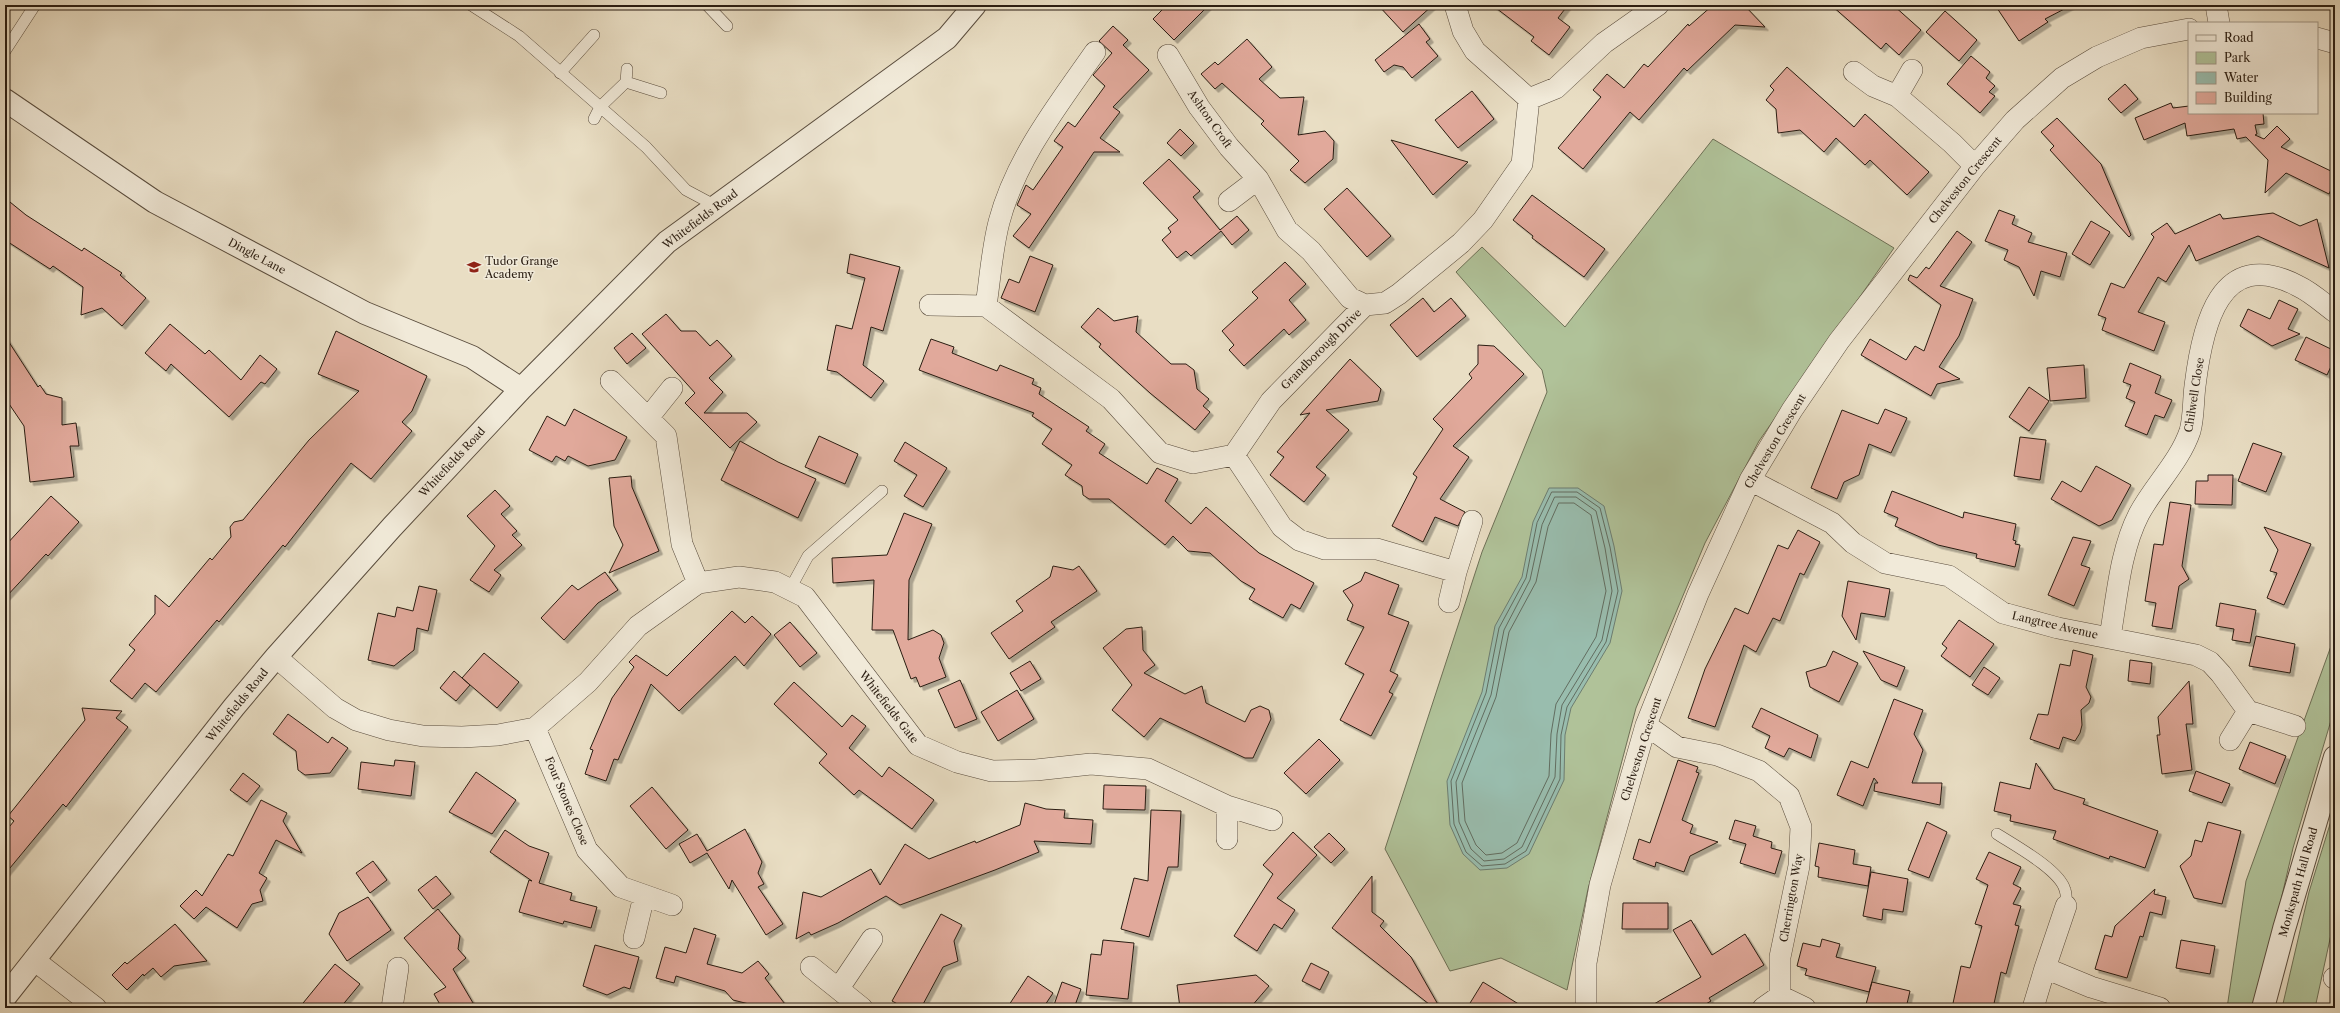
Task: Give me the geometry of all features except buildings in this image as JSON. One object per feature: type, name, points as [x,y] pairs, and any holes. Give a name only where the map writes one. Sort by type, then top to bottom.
[{"type":"street","name":"Whitefields Road","points":[[5,997],[234,707],[276,657],[392,527],[521,389],[667,242],[947,38],[975,5]]},
{"type":"street","points":[[1455,5],[1463,31],[1475,51],[1528,99],[1556,88],[1604,43],[1658,5]]},
{"type":"street","points":[[2216,5],[2219,22]]},
{"type":"street","name":"Chelveston Crescent","points":[[1586,1008],[1586,963],[1600,885],[1646,726],[1698,594],[1750,480],[1792,410],[1839,341],[1975,166],[2015,120],[2062,78],[2097,57],[2141,38],[2188,29]]},
{"type":"street","points":[[2318,38],[2335,43]]},
{"type":"street","points":[[986,306],[998,222],[1007,196],[1031,145],[1095,52]]},
{"type":"street","name":"Ashton Croft","points":[[1168,55],[1199,107],[1229,147],[1258,180],[1287,230],[1311,252],[1350,298],[1365,305]]},
{"type":"street","points":[[1896,96],[1912,70]]},
{"type":"street","points":[[1854,72],[1873,86],[1896,96],[1952,143],[1975,166]]},
{"type":"street","name":"Grandborough Drive","points":[[1234,455],[1271,401],[1365,305],[1384,303],[1399,294],[1461,243],[1482,220],[1522,164],[1528,99]]},
{"type":"street","name":"Dingle Lane","points":[[5,100],[155,202],[365,313],[472,357],[521,389]]},
{"type":"street","points":[[1229,201],[1258,180]]},
{"type":"street","name":"Chilwell Close","points":[[2110,637],[2127,543],[2139,514],[2184,444],[2190,430],[2202,346],[2212,310],[2223,291],[2237,280],[2254,274],[2274,276],[2298,286],[2335,312]]},
{"type":"street","points":[[930,305],[986,306],[1111,399],[1160,454],[1193,463],[1234,455],[1282,527],[1299,540],[1325,549],[1377,549],[1456,572]]},
{"type":"street","points":[[611,381],[666,436],[682,544],[698,583]]},
{"type":"street","points":[[648,418],[672,388]]},
{"type":"street","name":"Langtree Avenue","points":[[1750,480],[1832,523],[1853,543],[1885,563],[1949,576],[2003,613],[2058,628],[2196,655],[2210,662],[2221,674],[2248,711]]},
{"type":"street","points":[[1449,602],[1456,572],[1472,521]]},
{"type":"street","name":"Whitefields Gate","points":[[535,728],[588,682],[638,626],[698,583],[738,577],[775,582],[805,597],[918,745],[957,762],[992,771],[1036,770],[1091,764],[1148,769],[1227,806],[1272,820]]},
{"type":"street","points":[[276,657],[335,708],[356,720],[389,730],[423,736],[462,737],[498,735],[535,728]]},
{"type":"street","points":[[2230,740],[2248,711],[2295,726]]},
{"type":"street","name":"Cherrington Way","points":[[1646,726],[1677,747],[1717,755],[1759,771],[1789,796],[1801,827],[1799,866],[1780,957],[1780,996]]},
{"type":"street","name":"Four Stones Close","points":[[535,728],[587,850],[621,886],[644,896],[672,905]]},
{"type":"street","name":"Monkspath Hall Road","points":[[2263,1008],[2284,929],[2335,757]]},
{"type":"street","points":[[1227,806],[1227,839]]},
{"type":"street","points":[[634,938],[644,896]]},
{"type":"street","points":[[2033,1008],[2066,906]]},
{"type":"street","points":[[839,988],[872,939]]},
{"type":"street","points":[[34,960],[96,1008]]},
{"type":"street","points":[[811,967],[862,1008]]},
{"type":"street","points":[[392,1008],[398,968]]},
{"type":"street","points":[[2045,968],[2091,987],[2160,1008]]},
{"type":"street","points":[[1763,1008],[1780,996],[1805,1008]]},
{"type":"lane","points":[[5,51],[35,5]]},
{"type":"lane","points":[[471,5],[519,36],[646,147],[686,190],[716,206]]},
{"type":"lane","points":[[707,5],[727,26]]},
{"type":"lane","points":[[560,73],[594,35]]},
{"type":"lane","points":[[594,119],[600,107],[626,82],[627,69]]},
{"type":"lane","points":[[626,82],[661,93]]},
{"type":"lane","points":[[790,589],[808,556],[882,491]]},
{"type":"lane","points":[[1997,834],[2037,861],[2059,879],[2065,890],[2066,906]]},
{"type":"green space","points":[[1713,139],[1894,248],[1759,441],[1705,543],[1636,708],[1588,889],[1567,990],[1501,958],[1450,971],[1385,849],[1482,552],[1547,392],[1542,370],[1456,272],[1482,247],[1565,327]]},
{"type":"green space","points":[[2335,635],[2335,707],[2293,848],[2256,1008],[2227,1008],[2246,881]]},
{"type":"green space","points":[[2335,808],[2335,916],[2315,1008],[2282,1008],[2309,892]]},
{"type":"water","points":[[1549,488],[1578,488],[1604,506],[1614,546],[1622,591],[1610,643],[1571,708],[1565,735],[1564,780],[1529,854],[1507,868],[1480,870],[1463,854],[1450,825],[1447,781],[1482,692],[1495,626],[1522,577],[1533,522]]},
{"type":"place","name":"Tudor Grange Academy","points":[[474,267]]}]
